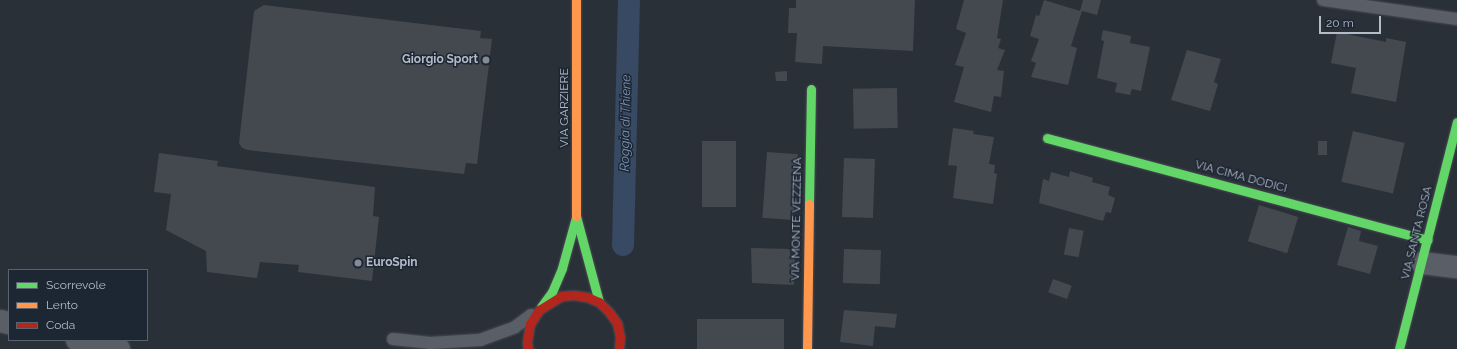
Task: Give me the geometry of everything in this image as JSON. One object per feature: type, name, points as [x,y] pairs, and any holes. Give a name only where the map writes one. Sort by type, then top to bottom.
[{"type":"street","name":"VIA GARZIERE","points":[[528,349],[527,342],[530,324],[552,292],[562,268],[576,215],[576,0]]},
{"type":"street","name":"VIA MONTE VEZZENA","points":[[807,349],[811,89]]},
{"type":"street","name":"VIA SANTA ROSA","points":[[1399,349],[1422,264],[1457,122]]},
{"type":"street","name":"VIA CIMA DODICI","points":[[1047,138],[1428,240]]},
{"type":"street","name":"VIA GARZIERE","points":[[576,215],[599,302]]},
{"type":"street","points":[[1422,264],[1457,267]]},
{"type":"street","name":"VIA GARZIERE","points":[[539,310],[549,302],[568,295],[587,297],[599,302],[617,323],[620,337],[619,349]]},
{"type":"street","points":[[82,344],[119,349]]},
{"type":"lane","points":[[1323,0],[1457,19]]},
{"type":"lane","points":[[393,339],[430,343],[480,340],[515,327],[539,310]]},
{"type":"building","points":[[796,0],[915,0],[913,51],[823,46],[822,64],[795,62],[797,33],[788,33],[789,8],[796,8]]},
{"type":"building","points":[[964,0],[1003,0],[997,38],[1001,39],[998,48],[1005,50],[997,70],[1004,71],[1001,97],[994,96],[991,112],[954,102],[964,67],[955,65],[966,33],[956,29]]},
{"type":"building","points":[[1044,0],[1080,11],[1083,0],[1101,0],[1097,15],[1082,11],[1071,46],[1077,48],[1068,85],[1031,77],[1036,63],[1031,61],[1039,39],[1030,36],[1036,15],[1039,16]]},
{"type":"building","points":[[264,5],[481,31],[480,38],[492,39],[477,164],[466,163],[464,174],[248,150],[242,148],[239,143],[254,11]]},
{"type":"building","points":[[1103,30],[1131,36],[1130,43],[1150,47],[1141,91],[1132,89],[1130,95],[1115,92],[1117,83],[1097,78],[1104,41],[1101,40]]},
{"type":"building","points":[[1337,32],[1386,42],[1386,38],[1406,42],[1396,102],[1351,93],[1356,68],[1331,63]]},
{"type":"building","points":[[1187,50],[1221,59],[1214,82],[1218,84],[1210,111],[1171,100]]},
{"type":"building","points":[[787,71],[787,81],[776,81],[775,72]]},
{"type":"building","points":[[897,88],[898,128],[854,129],[853,89]]},
{"type":"building","points":[[953,128],[974,131],[973,134],[994,137],[989,164],[995,165],[994,173],[997,174],[993,204],[953,198],[957,166],[948,165]]},
{"type":"building","points":[[1353,131],[1405,143],[1393,194],[1341,182]]},
{"type":"building","points":[[702,141],[736,141],[736,207],[702,207]]},
{"type":"building","points":[[1318,141],[1327,141],[1327,155],[1318,155]]},
{"type":"building","points":[[767,152],[798,154],[793,220],[762,218]]},
{"type":"building","points":[[159,153],[218,161],[217,166],[375,187],[373,216],[379,217],[372,281],[298,272],[299,265],[260,262],[257,278],[207,272],[206,251],[166,230],[171,194],[154,192]]},
{"type":"building","points":[[844,158],[875,159],[873,218],[842,217]]},
{"type":"building","points":[[1070,171],[1093,178],[1092,182],[1110,187],[1108,195],[1115,198],[1111,213],[1106,212],[1103,221],[1039,203],[1043,179],[1049,181],[1051,172],[1069,177]]},
{"type":"building","points":[[1259,205],[1298,217],[1287,253],[1248,241]]},
{"type":"building","points":[[1348,227],[1361,231],[1359,241],[1378,246],[1370,274],[1337,265]]},
{"type":"building","points":[[1069,228],[1084,231],[1079,257],[1064,255]]},
{"type":"building","points":[[751,248],[790,249],[790,255],[795,255],[794,285],[752,283]]},
{"type":"building","points":[[844,249],[881,250],[880,284],[843,283]]},
{"type":"building","points":[[1053,279],[1072,286],[1067,299],[1048,292]]},
{"type":"building","points":[[844,310],[897,314],[895,328],[875,326],[873,346],[840,342]]},
{"type":"building","points":[[697,319],[784,319],[784,349],[697,349]]},
{"type":"waterway","name":"Roggia di Thiene","points":[[623,245],[629,0]]},
{"type":"traffic: fast","points":[[809,204],[811,89]]},
{"type":"traffic: fast","points":[[1399,349],[1457,122]]},
{"type":"traffic: fast","points":[[1047,138],[1428,240]]},
{"type":"traffic: fast","points":[[576,216],[599,302]]},
{"type":"traffic: fast","points":[[541,307],[552,292],[562,268],[576,217]]},
{"type":"traffic: slow","points":[[576,0],[576,216]]},
{"type":"traffic: slow","points":[[807,349],[809,204]]},
{"type":"traffic: jam","points":[[528,349],[527,342],[530,324],[539,310],[561,296],[574,295],[587,297],[599,302],[609,312],[617,323],[620,337],[619,349]]},
{"type":"place","name":"Giorgio Sport","points":[[486,60]]},
{"type":"place","name":"EuroSpin","points":[[358,263]]}]
